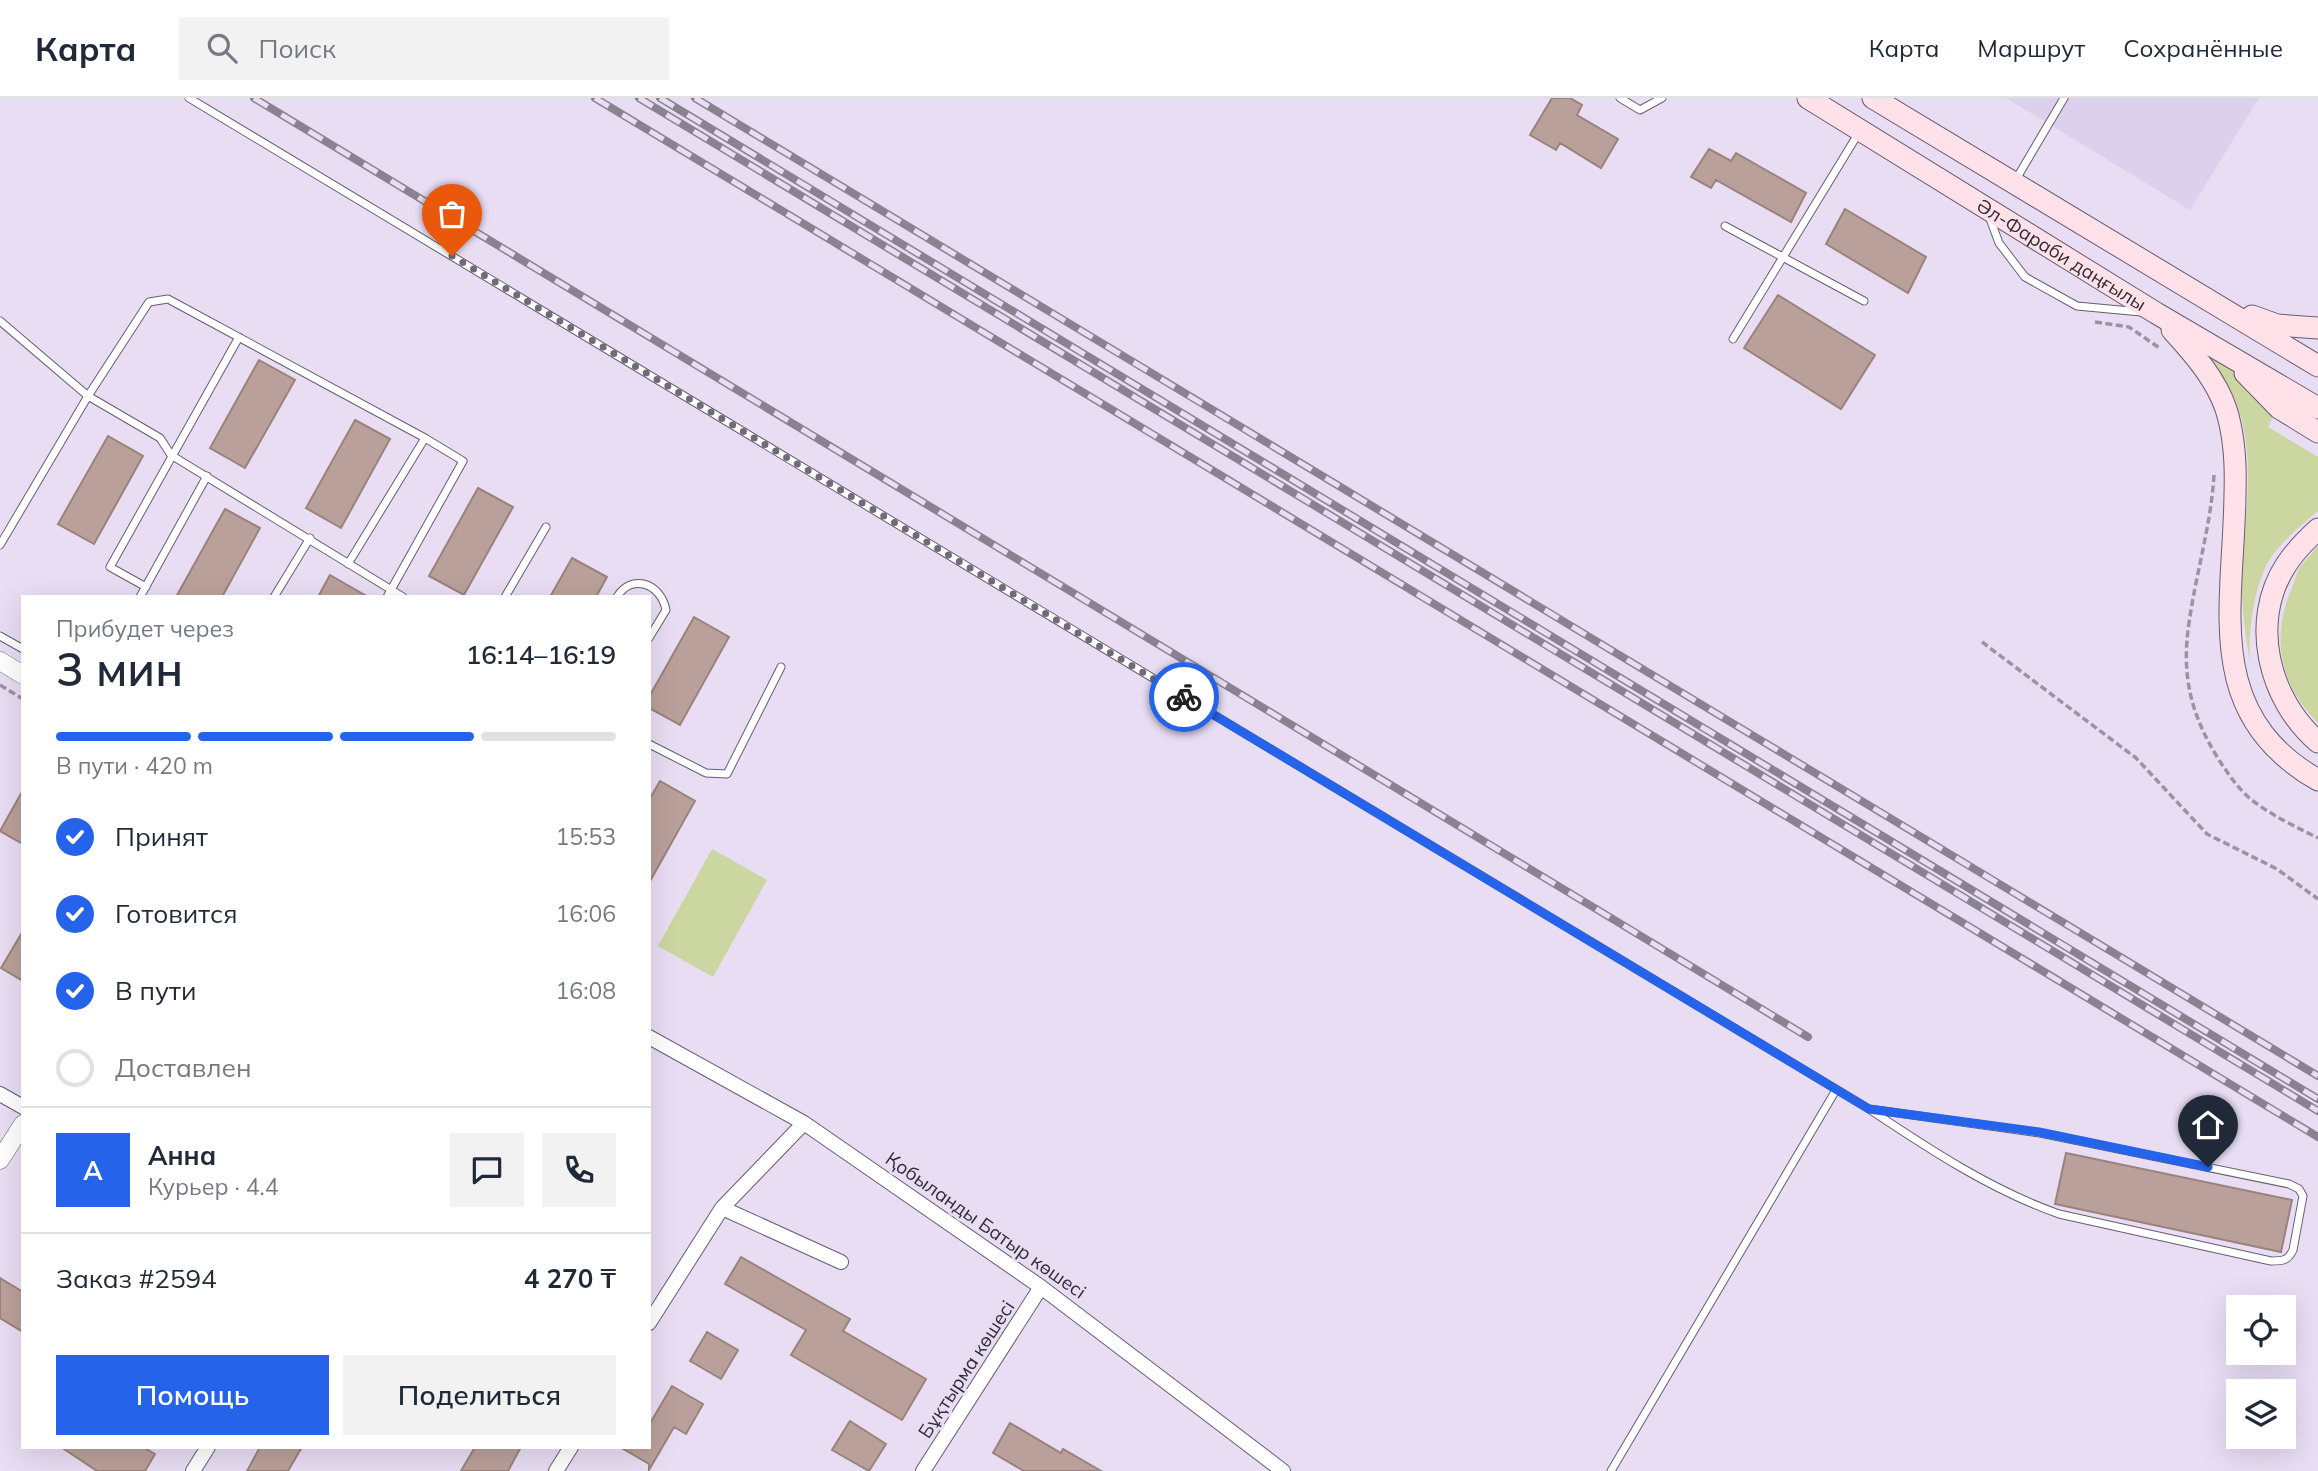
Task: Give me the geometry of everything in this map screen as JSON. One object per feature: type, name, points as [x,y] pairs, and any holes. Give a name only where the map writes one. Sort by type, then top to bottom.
[{"type":"main road","name":"Әл-Фараби даңғылы","points":[[1808,98],[2156,313],[2318,408]]},
{"type":"main road","name":"Әл-Фараби даңғылы","points":[[1873,98],[2318,366]]},
{"type":"main road","points":[[2209,301],[2277,325],[2318,328]]},
{"type":"main road","points":[[2156,313],[2191,351],[2214,384],[2225,408],[2233,437],[2235,532],[2230,630],[2235,672],[2245,707],[2261,733],[2289,763],[2318,780]]},
{"type":"main road","points":[[2226,354],[2279,408],[2318,432]]},
{"type":"main road","points":[[2318,529],[2302,544],[2284,568],[2272,597],[2268,653],[2274,680],[2287,705],[2306,732],[2318,741]]},
{"type":"street","points":[[0,661],[21,675]]},
{"type":"street","name":"Қобыланды Батыр көшесі","points":[[651,1038],[804,1123],[1041,1287],[1283,1471]]},
{"type":"street","points":[[0,1094],[21,1106]]},
{"type":"street","points":[[651,1320],[722,1208],[804,1123]]},
{"type":"street","points":[[0,1160],[21,1127]]},
{"type":"street","points":[[722,1208],[841,1262]]},
{"type":"street","name":"Бұқтырма көшесі","points":[[923,1471],[1041,1287]]},
{"type":"street","points":[[193,1471],[207,1449]]},
{"type":"street","points":[[556,1471],[570,1449]]},
{"type":"lane","points":[[189,98],[1869,1109],[1933,1152],[2034,1205],[2059,1214],[2271,1261],[2284,1261],[2290,1257],[2293,1250],[2303,1196],[2299,1189],[2289,1185],[2039,1132],[1869,1109]]},
{"type":"lane","points":[[1620,98],[1640,110],[1662,98]]},
{"type":"lane","points":[[2015,182],[2064,98]]},
{"type":"lane","points":[[1733,339],[1860,130]]},
{"type":"lane","points":[[1986,209],[1999,243],[2025,277],[2077,306],[2156,313]]},
{"type":"lane","points":[[1725,226],[1864,301]]},
{"type":"lane","points":[[0,321],[88,396],[160,438],[171,455],[310,538],[389,593],[463,461],[168,299],[149,302],[88,396],[0,545]]},
{"type":"lane","points":[[146,587],[110,567],[239,337]]},
{"type":"lane","points":[[348,564],[425,438]]},
{"type":"lane","points":[[141,595],[207,477]]},
{"type":"lane","points":[[506,595],[546,527]]},
{"type":"lane","points":[[275,595],[310,538]]},
{"type":"lane","points":[[618,595],[635,584],[645,584],[655,588],[664,597],[666,610],[651,635]]},
{"type":"lane","points":[[0,636],[21,648]]},
{"type":"lane","points":[[651,745],[706,772],[727,774],[781,667]]},
{"type":"lane","points":[[1611,1471],[1836,1090]]},
{"type":"path","points":[[2091,321],[2129,327],[2162,350]]},
{"type":"path","points":[[1982,642],[2136,758],[2207,834],[2277,869],[2318,899]]},
{"type":"path","points":[[0,685],[21,698]]},
{"type":"shaded area","points":[[2006,98],[2259,98],[2190,210]]},
{"type":"green space","points":[[2203,354],[2233,370],[2274,415],[2268,427],[2318,457],[2318,511],[2282,544],[2266,566],[2252,613],[2250,662],[2242,586],[2247,450],[2236,401],[2217,369]]},
{"type":"green space","points":[[2318,546],[2318,723],[2305,708],[2287,677],[2282,660],[2281,625],[2300,567]]},
{"type":"green space","points":[[712,849],[767,880],[713,977],[658,946]]},
{"type":"building","points":[[1552,98],[1570,98],[1582,105],[1577,115],[1618,139],[1601,168],[1560,143],[1556,150],[1530,135]]},
{"type":"building","points":[[1709,149],[1731,161],[1736,153],[1806,193],[1791,222],[1716,180],[1711,188],[1691,177]]},
{"type":"building","points":[[1845,209],[1926,257],[1908,293],[1826,244]]},
{"type":"building","points":[[1778,295],[1875,355],[1841,409],[1744,348]]},
{"type":"building","points":[[259,360],[295,380],[245,468],[210,448]]},
{"type":"building","points":[[355,420],[390,439],[341,528],[306,508]]},
{"type":"building","points":[[108,436],[143,456],[94,544],[58,524]]},
{"type":"building","points":[[478,488],[513,507],[464,595],[429,576]]},
{"type":"building","points":[[225,509],[260,528],[223,595],[177,595]]},
{"type":"building","points":[[572,558],[607,577],[597,595],[551,595]]},
{"type":"building","points":[[330,575],[365,595],[319,595]]},
{"type":"building","points":[[694,617],[729,637],[680,725],[651,709],[651,693]]},
{"type":"building","points":[[660,781],[695,801],[651,879],[651,797]]},
{"type":"building","points":[[21,794],[21,843],[0,831]]},
{"type":"building","points":[[21,934],[21,980],[1,968]]},
{"type":"building","points":[[2066,1153],[2292,1200],[2281,1252],[2055,1204]]},
{"type":"building","points":[[741,1257],[850,1319],[843,1331],[926,1379],[902,1420],[791,1355],[806,1330],[725,1284]]},
{"type":"building","points":[[0,1278],[21,1291],[21,1331],[0,1318]]},
{"type":"building","points":[[707,1332],[738,1350],[721,1379],[690,1361]]},
{"type":"building","points":[[672,1386],[703,1404],[686,1434],[674,1427],[649,1470],[649,1464],[623,1449],[651,1449],[651,1422]]},
{"type":"building","points":[[850,1421],[886,1444],[869,1471],[832,1450]]},
{"type":"building","points":[[1010,1423],[1061,1453],[1063,1449],[1101,1471],[1024,1471],[993,1453]]},
{"type":"building","points":[[64,1449],[146,1449],[155,1454],[145,1471],[97,1471]]},
{"type":"building","points":[[259,1449],[301,1449],[288,1471],[247,1471]]},
{"type":"building","points":[[474,1449],[520,1449],[508,1471],[461,1471]]},
{"type":"railway","points":[[254,98],[1808,1037]]},
{"type":"railway","points":[[595,98],[2318,1137]]},
{"type":"railway","points":[[639,98],[2318,1111]]},
{"type":"railway","points":[[660,98],[2318,1099]]},
{"type":"railway","points":[[695,98],[2318,1076]]},
{"type":"way so far","points":[[452,256],[1184,697]]},
{"type":"route","points":[[1184,697],[1869,1109],[2039,1132],[2208,1167]]}]
